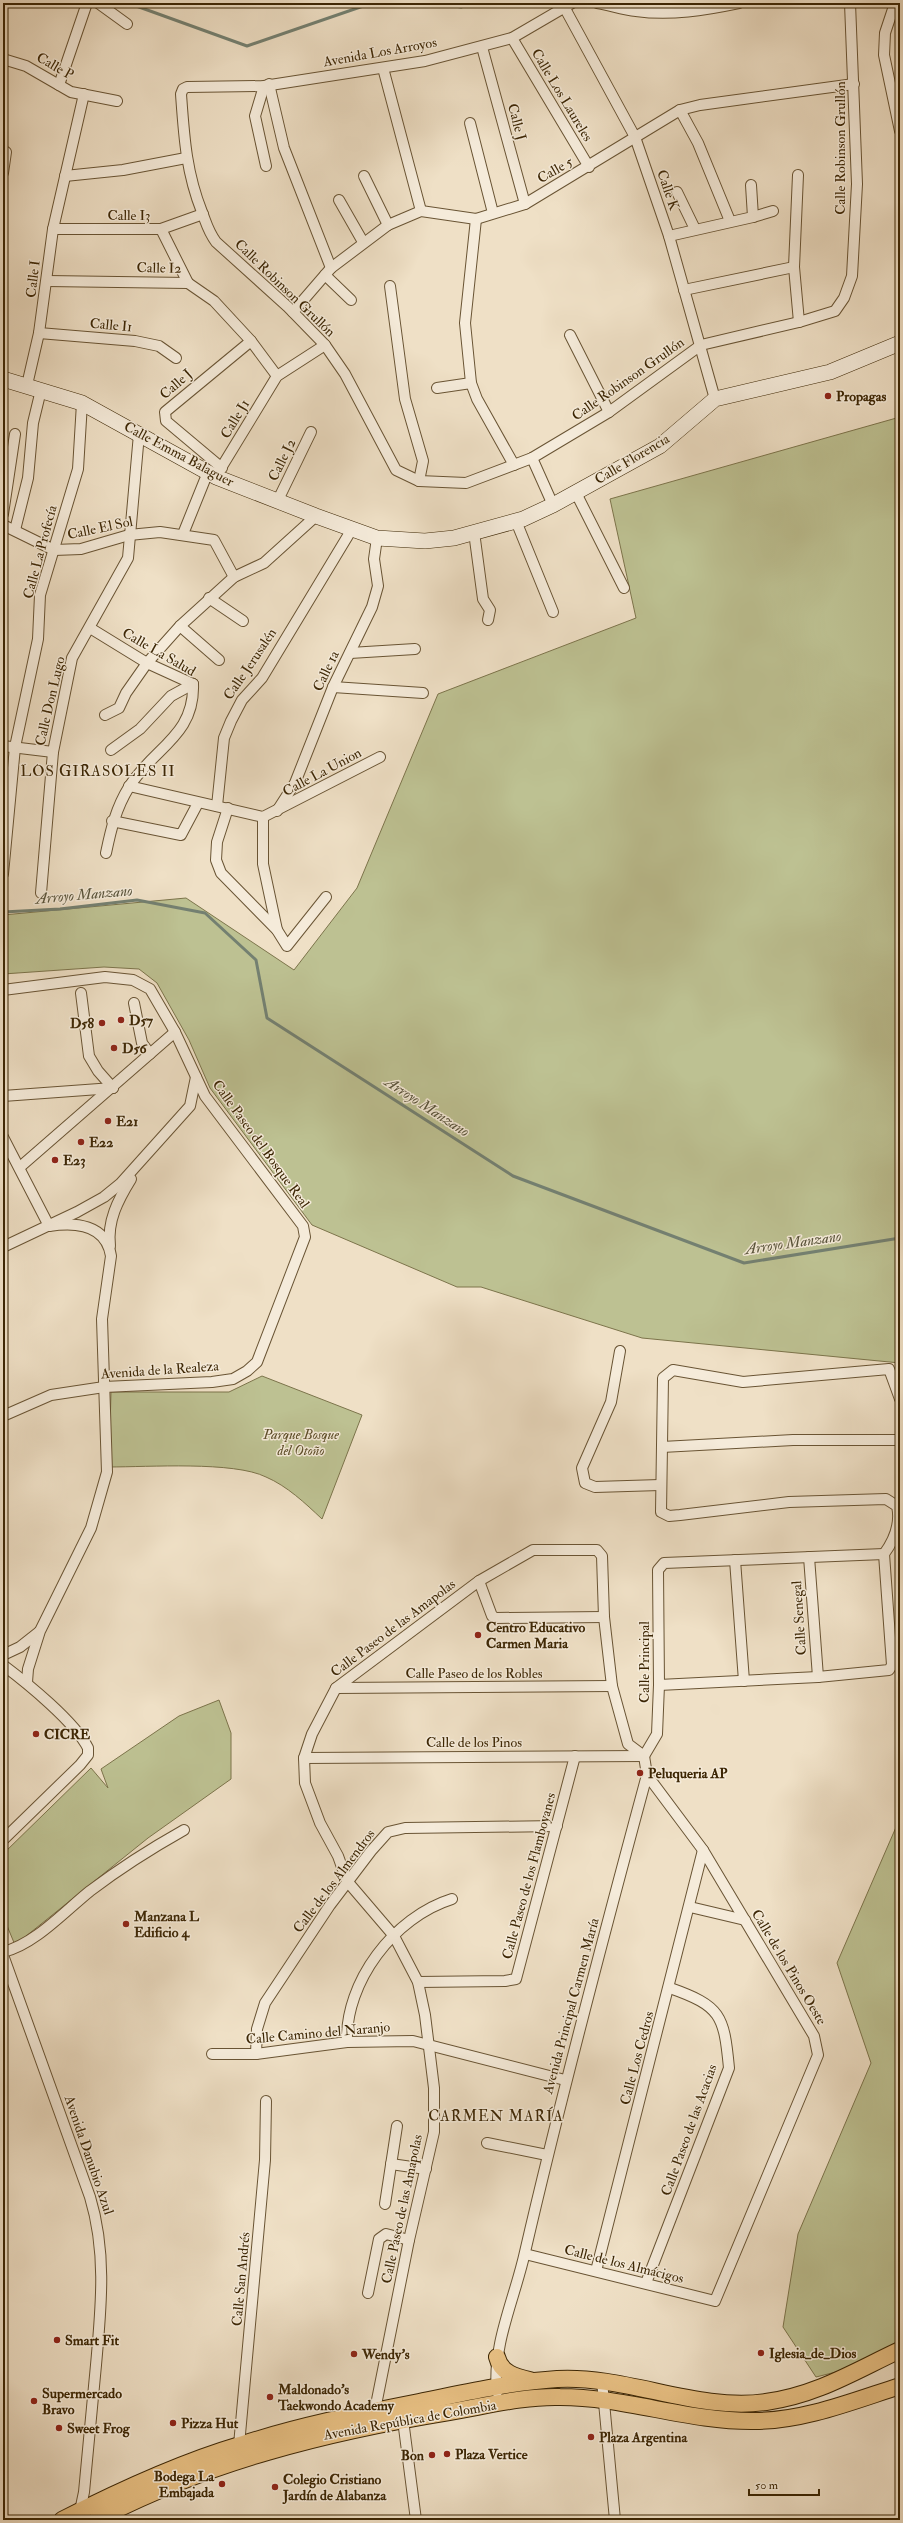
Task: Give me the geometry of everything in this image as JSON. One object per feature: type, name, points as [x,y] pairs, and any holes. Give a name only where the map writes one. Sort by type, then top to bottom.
[{"type":"main road","name":"Avenida República de Colombia","points":[[241,2452],[327,2420],[497,2388],[538,2382],[581,2379],[602,2381],[724,2402],[764,2403],[805,2394],[842,2380],[899,2351]]},
{"type":"main road","points":[[496,2357],[502,2369],[508,2373],[538,2382]]},
{"type":"main road","name":"Avenida República de Colombia","points":[[62,2520],[90,2512],[184,2464],[403,2420],[525,2399],[558,2396],[604,2400],[708,2419],[756,2421],[778,2419],[827,2409],[900,2386]]},
{"type":"street","points":[[59,85],[87,3]]},
{"type":"street","points":[[98,3],[127,24]]},
{"type":"street","points":[[597,3],[635,11],[660,13],[699,11],[739,3]]},
{"type":"street","name":"Calle Robinson Grullón","points":[[183,89],[181,94],[186,158],[193,192],[203,214],[207,230],[216,242],[293,312],[325,346],[345,374],[396,470],[419,481],[466,483],[532,458],[609,412],[701,345],[799,322],[835,311],[844,298],[852,276],[857,184],[850,3]]},
{"type":"street","points":[[895,3],[885,33],[884,55],[900,131]]},
{"type":"street","name":"Avenida Los Arroyos","points":[[183,89],[266,85],[383,68],[482,47],[512,38],[566,4]]},
{"type":"street","name":"Calle K","points":[[566,4],[636,137],[669,236],[701,345],[715,400]]},
{"type":"street","name":"Calle Los Laureles","points":[[512,38],[589,167]]},
{"type":"street","name":"Calle J","points":[[482,47],[525,204]]},
{"type":"street","name":"Calle P","points":[[3,59],[26,66],[71,92],[117,101]]},
{"type":"street","points":[[293,312],[328,271],[363,242],[388,225],[421,211],[383,68]]},
{"type":"street","name":"Calle 5","points":[[421,211],[476,218],[525,204],[589,167],[680,110],[700,105],[854,84]]},
{"type":"street","points":[[266,85],[255,116],[266,166]]},
{"type":"street","points":[[266,85],[284,148],[328,271],[351,300]]},
{"type":"street","name":"Calle I","points":[[15,530],[28,478],[34,423],[34,388],[39,333],[53,229],[84,94]]},
{"type":"street","points":[[680,110],[698,142],[730,221]]},
{"type":"street","points":[[470,123],[493,213]]},
{"type":"street","points":[[3,173],[6,152]]},
{"type":"street","points":[[65,176],[123,170],[186,158]]},
{"type":"street","points":[[798,175],[794,267],[799,322]]},
{"type":"street","points":[[364,176],[388,225]]},
{"type":"street","points":[[750,185],[753,217]]},
{"type":"street","points":[[677,192],[695,229]]},
{"type":"street","points":[[339,200],[363,242]]},
{"type":"street","points":[[669,236],[773,212]]},
{"type":"street","name":"Calle I3","points":[[53,229],[161,229],[203,214]]},
{"type":"street","points":[[476,218],[465,323],[471,383],[477,399],[514,465]]},
{"type":"street","points":[[161,229],[188,283]]},
{"type":"street","points":[[684,290],[794,267]]},
{"type":"street","name":"Calle I2","points":[[47,281],[188,283],[214,300],[251,341],[277,376]]},
{"type":"street","points":[[390,286],[405,398],[423,461],[419,481]]},
{"type":"street","name":"Calle I1","points":[[39,333],[135,341],[159,346],[176,358]]},
{"type":"street","points":[[570,335],[609,412]]},
{"type":"street","name":"Calle J","points":[[215,472],[166,421],[165,412],[251,341]]},
{"type":"street","name":"Calle Florencia","points":[[377,538],[425,541],[474,532],[516,521],[553,505],[660,446],[715,400],[830,372],[900,343]]},
{"type":"street","points":[[277,376],[325,346]]},
{"type":"street","name":"Calle J1","points":[[184,534],[215,472],[277,376]]},
{"type":"street","name":"Calle Emma Balaguer","points":[[3,379],[82,403],[139,434],[215,472],[316,516],[377,538]]},
{"type":"street","points":[[437,388],[471,383]]},
{"type":"street","name":"Calle La Profecía","points":[[3,874],[15,747],[38,639],[40,595],[78,469],[82,403]]},
{"type":"street","name":"Calle J2","points":[[278,500],[311,432]]},
{"type":"street","points":[[3,514],[15,434]]},
{"type":"street","name":"Calle Don Lugo","points":[[41,893],[52,752],[72,658],[128,558],[139,434]]},
{"type":"street","points":[[532,458],[553,505]]},
{"type":"street","points":[[576,492],[624,588]]},
{"type":"street","points":[[105,715],[119,708],[126,692],[147,663],[180,626],[209,598],[234,577],[264,563],[316,516]]},
{"type":"street","points":[[516,521],[553,612]]},
{"type":"street","name":"Calle El Sol","points":[[3,525],[54,550],[81,549],[129,535],[160,532],[184,534],[214,540],[234,577]]},
{"type":"street","name":"Calle Jerusalén","points":[[277,930],[221,873],[216,860],[222,807],[224,738],[242,700],[262,678],[352,529]]},
{"type":"street","points":[[474,532],[484,599],[490,610],[488,620]]},
{"type":"street","name":"Calle 1a","points":[[277,811],[295,783],[333,688],[372,607],[378,586],[374,559],[377,538]]},
{"type":"street","points":[[209,598],[243,621]]},
{"type":"street","points":[[180,626],[219,660]]},
{"type":"street","name":"Calle La Salud","points":[[90,628],[147,663],[193,684],[194,702],[177,734],[129,786],[112,821],[106,853]]},
{"type":"street","points":[[350,653],[416,649]]},
{"type":"street","points":[[111,750],[140,729],[171,696],[193,684]]},
{"type":"street","points":[[333,688],[423,693]]},
{"type":"street","points":[[3,746],[52,752]]},
{"type":"street","name":"Calle La Union","points":[[264,818],[380,757]]},
{"type":"street","points":[[129,786],[264,818],[264,864],[277,930],[287,946],[326,897]]},
{"type":"street","points":[[112,821],[181,835],[198,803]]},
{"type":"street","name":"Calle Paseo del Bosque Real","points":[[3,990],[105,978],[133,980],[150,989],[175,1032],[211,1104],[303,1226],[305,1237]]},
{"type":"street","points":[[81,993],[89,1056],[98,1071],[113,1088]]},
{"type":"street","points":[[134,1003],[142,1043],[150,1054]]},
{"type":"street","points":[[20,1167],[113,1088],[175,1032]]},
{"type":"street","points":[[3,1247],[49,1226],[104,1197],[138,1166],[190,1106],[196,1076]]},
{"type":"street","points":[[3,1096],[113,1088]]},
{"type":"street","points":[[190,1106],[200,1103],[211,1104]]},
{"type":"street","points":[[3,1137],[20,1167],[49,1226]]},
{"type":"street","points":[[27,1682],[28,1669],[40,1631],[91,1528],[107,1472],[102,1319],[111,1256],[109,1235],[110,1225],[117,1201],[138,1166]]},
{"type":"street","points":[[49,1226],[70,1224],[95,1230],[106,1239],[111,1256]]},
{"type":"street","name":"Avenida de la Realeza","points":[[3,1416],[51,1395],[104,1387],[212,1382],[233,1379],[248,1371],[256,1362],[305,1237]]},
{"type":"street","points":[[620,1351],[611,1402],[582,1468],[585,1483],[595,1487],[660,1485]]},
{"type":"street","points":[[659,1684],[818,1677],[884,1671],[892,1665],[884,1554],[892,1544],[900,1519],[897,1506],[886,1499],[789,1502],[669,1516],[660,1512],[662,1378],[673,1370],[743,1382],[889,1369],[900,1399]]},
{"type":"street","points":[[662,1447],[793,1440],[900,1440]]},
{"type":"street","name":"Calle Paseo de las Amapolas","points":[[375,2410],[409,2240],[434,2132],[434,2088],[418,1982],[394,1936],[348,1881],[338,1856],[320,1823],[305,1783],[304,1758],[312,1734],[336,1688],[479,1581],[533,1550],[597,1550],[602,1556],[604,1617],[612,1686],[628,1744],[644,1756]]},
{"type":"street","points":[[744,1681],[735,1560],[884,1554]]},
{"type":"street","name":"Calle Senegal","points":[[809,1557],[818,1677]]},
{"type":"street","name":"Calle Principal","points":[[644,1756],[657,1734],[659,1684],[658,1570],[664,1563],[735,1560]]},
{"type":"street","points":[[479,1581],[492,1616],[496,1618],[604,1617]]},
{"type":"street","points":[[3,1655],[20,1647],[40,1631]]},
{"type":"street","points":[[3,1665],[27,1682],[85,1742],[88,1748],[88,1755],[64,1781],[3,1840]]},
{"type":"street","name":"Calle Paseo de los Robles","points":[[336,1688],[612,1686]]},
{"type":"street","name":"Calle Paseo de los Flamboyanes","points":[[418,1982],[505,1981],[516,1979],[575,1756]]},
{"type":"street","name":"Calle de los Pinos","points":[[304,1758],[644,1756]]},
{"type":"street","name":"Avenida Principal Carmen María","points":[[498,2404],[496,2357],[525,2254],[565,2080],[647,1775],[644,1756]]},
{"type":"street","name":"Calle de los Pinos Oeste","points":[[647,1775],[703,1850],[814,2036],[818,2055],[715,2301]]},
{"type":"street","name":"Calle de los Almendros","points":[[256,2054],[257,2029],[265,2003],[348,1881],[388,1832],[405,1828],[557,1826]]},
{"type":"street","points":[[3,1952],[15,1949],[29,1940],[90,1891],[184,1830]]},
{"type":"street","name":"Calle Los Cedros","points":[[596,2271],[670,1988],[703,1850]]},
{"type":"street","points":[[347,2042],[347,2024],[353,1996],[373,1961],[394,1936],[425,1910],[452,1899]]},
{"type":"street","points":[[690,1907],[745,1920]]},
{"type":"street","name":"Avenida Danubio Azul","points":[[3,1955],[6,1974],[90,2197],[97,2221],[101,2247],[100,2313],[90,2512]]},
{"type":"street","name":"Calle Paseo de las Acacias","points":[[646,2284],[729,2068],[726,2039],[717,2012],[700,1998],[670,1988]]},
{"type":"street","name":"Calle Camino del Naranjo","points":[[212,2054],[256,2054],[347,2042],[413,2041],[565,2080]]},
{"type":"street","name":"Calle San Andrés","points":[[241,2452],[265,2160],[266,2101]]},
{"type":"street","points":[[384,2204],[398,2126]]},
{"type":"street","points":[[487,2143],[547,2155]]},
{"type":"street","points":[[391,2164],[426,2169]]},
{"type":"street","points":[[368,2293],[379,2239],[386,2234],[409,2240]]},
{"type":"street","name":"Calle de los Almácigos","points":[[525,2254],[715,2301]]},
{"type":"street","points":[[602,2381],[615,2520]]},
{"type":"street","points":[[403,2420],[416,2520]]},
{"type":"green space","points":[[900,417],[900,1363],[642,1338],[481,1287],[457,1287],[312,1225],[210,1088],[189,1040],[157,983],[139,969],[104,967],[3,974],[3,915],[186,898],[294,970],[357,888],[438,694],[636,618],[610,499]]},
{"type":"green space","name":"Parque Bosque del Otoño","points":[[262,1376],[362,1415],[322,1519],[281,1485],[252,1472],[213,1467],[190,1466],[109,1467],[111,1392],[229,1392]]},
{"type":"green space","points":[[219,1700],[231,1733],[231,1779],[148,1838],[15,1945],[3,1916],[3,1854],[91,1768],[108,1788],[101,1769],[179,1716]]},
{"type":"green space","points":[[900,1818],[900,2356],[816,2377],[783,2327],[798,2234],[871,2063],[837,1963]]},
{"type":"waterway","points":[[128,3],[247,46],[372,3]]},
{"type":"waterway","points":[[439,3],[461,7],[472,3]]},
{"type":"waterway","name":"Arroyo Manzano","points":[[3,912],[60,909],[137,900],[205,913],[256,960],[267,1018],[513,1176],[744,1263],[900,1238]]},
{"type":"place","name":"Propagas","points":[[828,396]]},
{"type":"place","name":"D57","points":[[121,1020]]},
{"type":"place","name":"D58","points":[[102,1023]]},
{"type":"place","name":"D56","points":[[114,1048]]},
{"type":"place","name":"E21","points":[[108,1121]]},
{"type":"place","name":"E22","points":[[81,1142]]},
{"type":"place","name":"E23","points":[[55,1160]]},
{"type":"place","name":"Centro Educativo Carmen Maria","points":[[478,1635]]},
{"type":"place","name":"CICRE","points":[[36,1734]]},
{"type":"place","name":"Peluqueria AP","points":[[640,1773]]},
{"type":"place","name":"Manzana L Edificio 4","points":[[126,1924]]},
{"type":"place","name":"Smart Fit","points":[[57,2340]]},
{"type":"place","name":"Iglesia_de_Dios","points":[[761,2353]]},
{"type":"place","name":"Wendy's","points":[[354,2354]]},
{"type":"place","name":"Maldonado's Taekwondo Academy","points":[[270,2397]]},
{"type":"place","name":"Supermercado Bravo","points":[[34,2401]]},
{"type":"place","name":"Pizza Hut","points":[[173,2423]]},
{"type":"place","name":"Sweet Frog","points":[[59,2428]]},
{"type":"place","name":"Plaza Argentina","points":[[591,2437]]},
{"type":"place","name":"Plaza Vertice","points":[[447,2454]]},
{"type":"place","name":"Bon","points":[[432,2455]]},
{"type":"place","name":"Bodega La Embajada","points":[[222,2484]]},
{"type":"place","name":"Colegio Cristiano Jardín de Alabanza","points":[[275,2487]]},
{"type":"district","name":"LOS GIRASOLES II","points":[[98,771]]},
{"type":"district","name":"CARMEN MARÍA","points":[[496,2116]]}]
